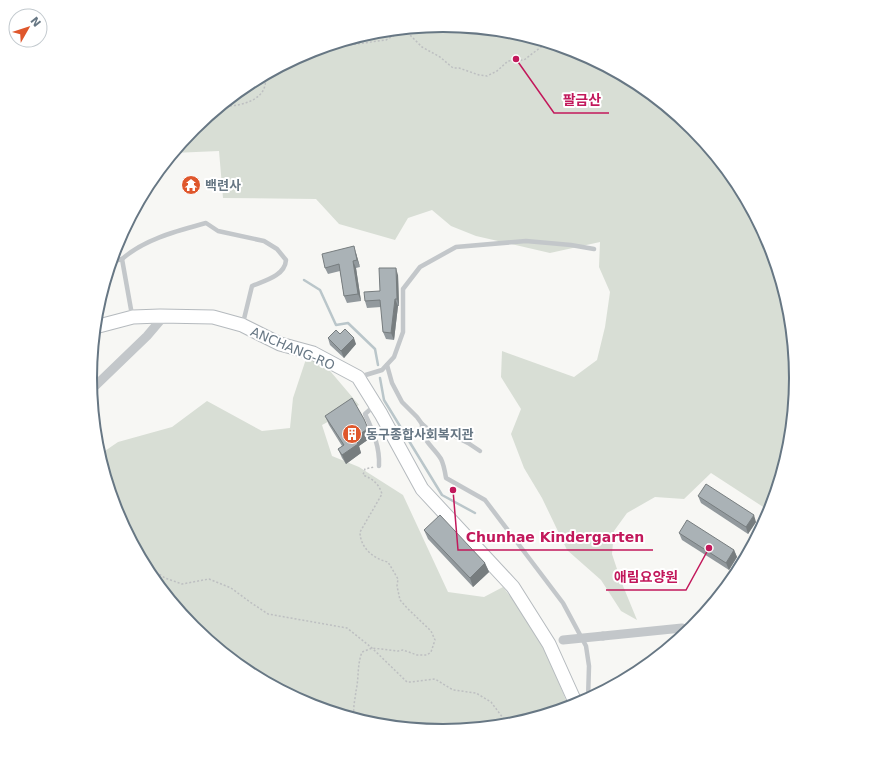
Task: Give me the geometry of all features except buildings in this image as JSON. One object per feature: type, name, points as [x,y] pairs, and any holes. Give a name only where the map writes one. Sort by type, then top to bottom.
[{"type":"street","points":[[97,384],[147,336],[164,316]]},
{"type":"street","name":"ANCHANG-RO","points":[[101,325],[133,317],[213,317],[242,325],[280,344],[313,353],[358,378],[375,405],[422,489],[513,587],[549,644],[574,700]]},
{"type":"street","points":[[549,644],[563,640],[682,628],[682,630]]},
{"type":"lane","points":[[118,260],[154,239],[206,223],[218,231],[264,241],[278,249],[286,260],[286,265],[273,277],[252,286],[242,325]]},
{"type":"lane","points":[[358,378],[382,370],[394,357],[403,332],[403,289],[420,267],[456,247],[526,241],[571,244],[594,249]]},
{"type":"lane","points":[[122,259],[133,317]]},
{"type":"lane","points":[[387,364],[392,383],[402,402],[422,424],[436,436],[450,434],[480,451]]},
{"type":"lane","points":[[375,405],[365,414],[374,433],[380,457],[379,466]]},
{"type":"lane","points":[[422,424],[422,430],[427,443],[442,460],[446,478],[485,500],[563,603],[586,646],[589,666],[588,693]]},
{"type":"path","points":[[409,34],[422,46],[440,57],[453,68],[459,68],[479,75],[487,76],[497,71],[508,60],[524,60],[544,47]]},
{"type":"path","points":[[353,44],[386,40],[393,36]]},
{"type":"path","points":[[231,106],[258,98],[265,85],[265,81]]},
{"type":"path","points":[[122,249],[122,259]]},
{"type":"path","points":[[353,713],[355,706],[354,697],[362,652],[372,648],[398,651],[403,650],[417,656],[427,655],[431,652],[435,640],[431,630],[400,600],[397,586],[398,579],[388,562],[379,560],[364,546],[360,539],[360,532],[382,494],[380,488],[373,479],[363,475],[366,469],[379,466]]},
{"type":"path","points":[[157,573],[182,584],[209,580],[231,588],[268,614],[347,628],[372,648],[407,682],[435,679],[453,690],[476,693],[491,702],[504,719]]},
{"type":"shaded area","points":[[444,32],[466,33],[489,35],[533,44],[576,58],[617,78],[636,90],[689,133],[732,186],[754,225],[772,267],[787,333],[790,378],[787,424],[783,446],[772,490],[765,508],[711,473],[684,499],[655,497],[627,513],[614,531],[612,554],[637,620],[621,611],[601,580],[567,550],[542,498],[524,468],[511,434],[521,409],[501,377],[502,351],[574,377],[597,360],[605,327],[610,292],[599,267],[600,242],[550,253],[476,236],[451,226],[432,210],[408,218],[395,240],[339,224],[316,199],[223,198],[219,151],[181,153],[198,133],[215,118],[251,90],[270,78],[311,58],[332,50],[398,35]]},
{"type":"shaded area","points":[[307,356],[325,365],[359,405],[322,425],[332,456],[359,467],[403,495],[448,592],[484,597],[503,587],[538,632],[567,702],[511,718],[466,724],[421,724],[376,718],[332,707],[311,699],[270,679],[251,667],[198,624],[155,571],[143,552],[123,511],[115,490],[105,451],[118,442],[172,427],[207,401],[262,431],[290,428],[293,398]]},
{"type":"waterway","points":[[304,280],[320,290],[336,325],[348,323],[375,349],[378,365]]},
{"type":"waterway","points":[[380,378],[384,400],[442,495],[475,513]]},
{"type":"place","name":"팔금산","points":[[516,59]]},
{"type":"place","name":"백련사","points":[[191,185]]},
{"type":"place","name":"동구종합사회복지관","points":[[352,434]]},
{"type":"place","name":"Chunhae Kindergarten","points":[[453,490]]},
{"type":"place","name":"애림요양원","points":[[709,548]]}]
